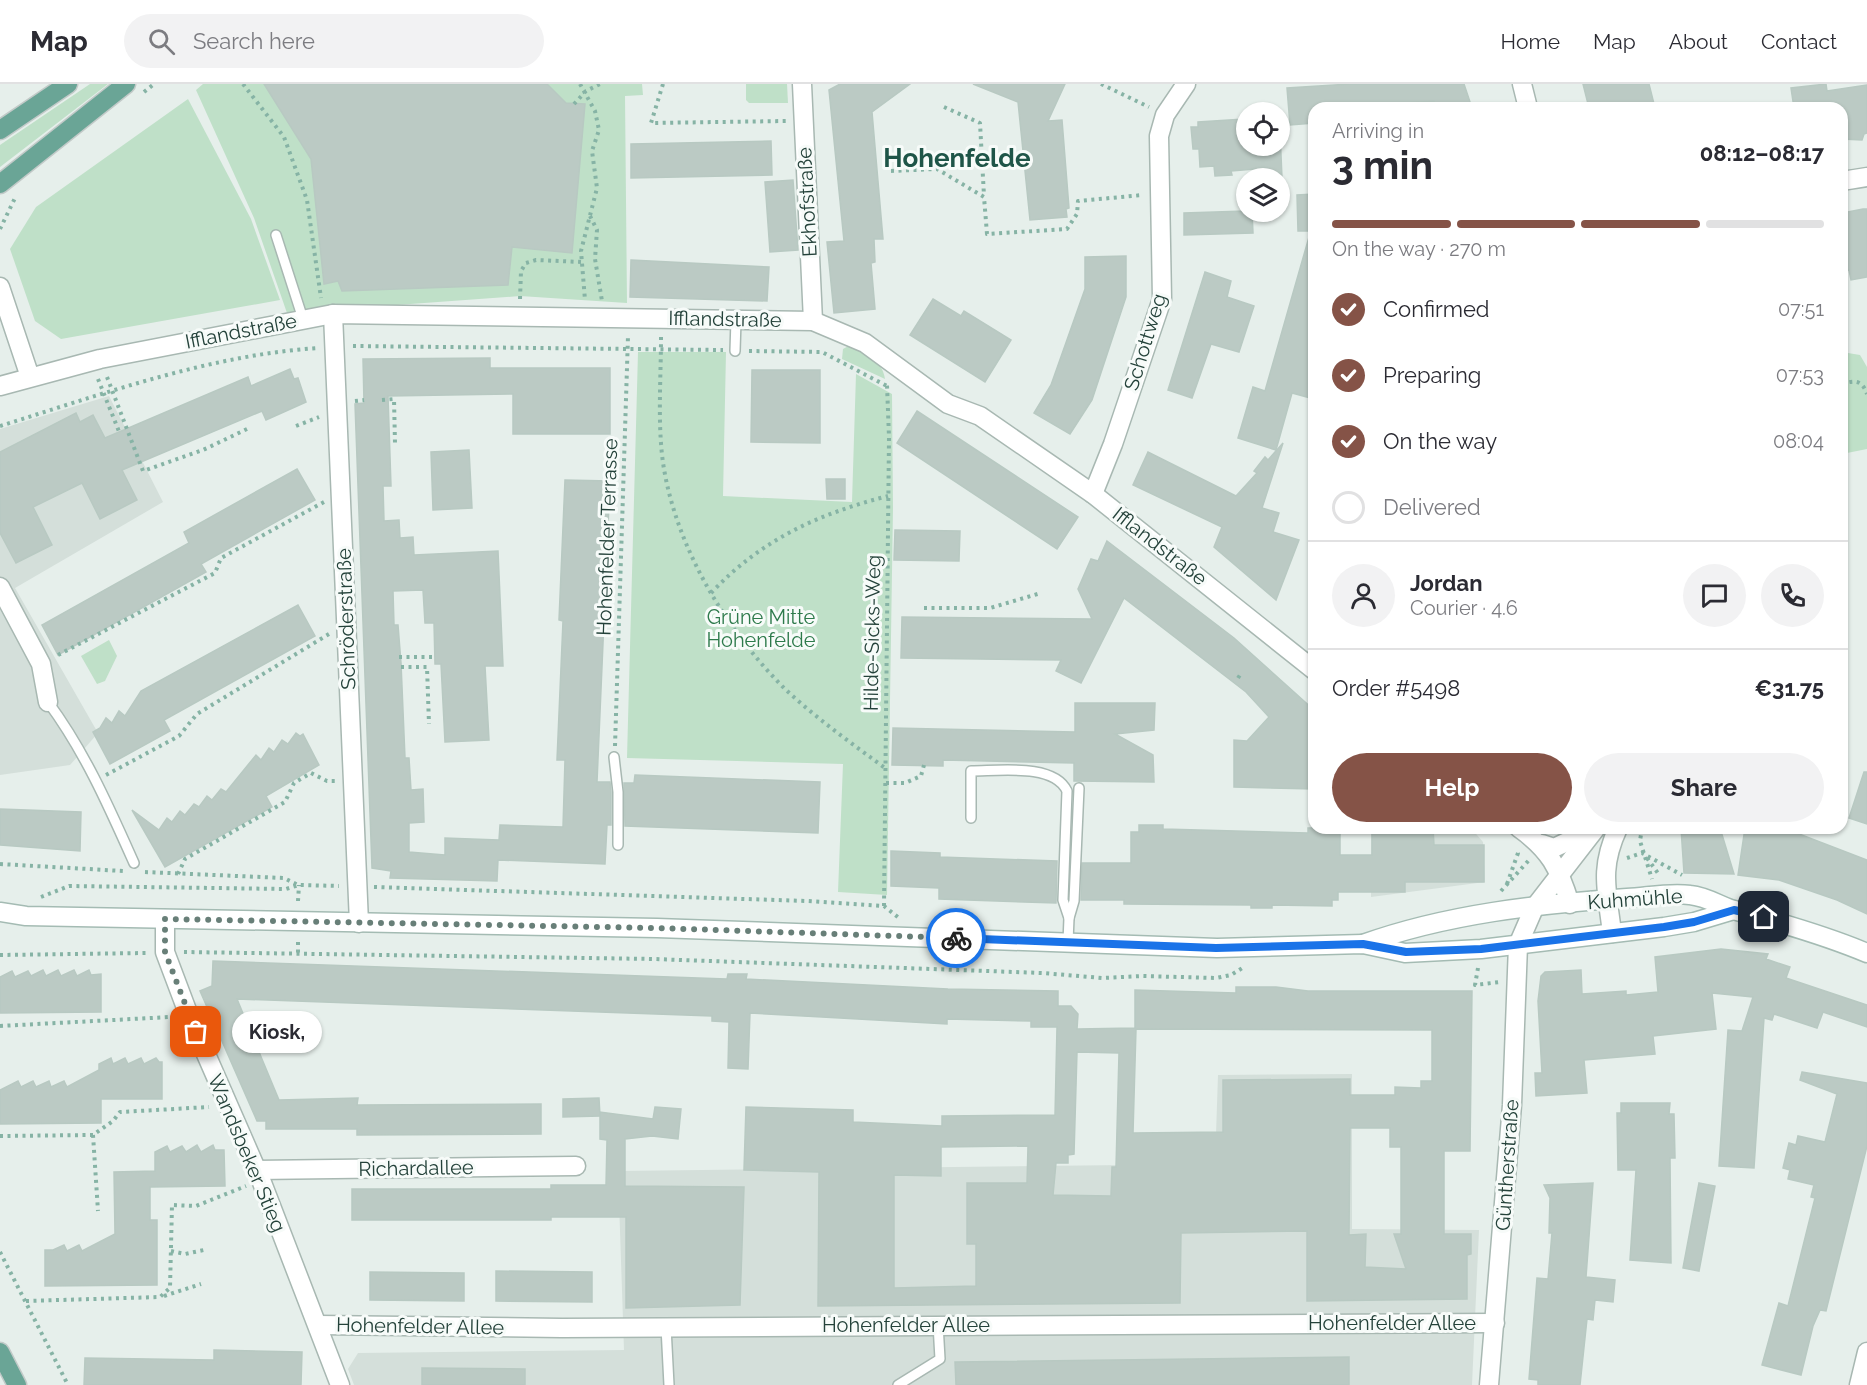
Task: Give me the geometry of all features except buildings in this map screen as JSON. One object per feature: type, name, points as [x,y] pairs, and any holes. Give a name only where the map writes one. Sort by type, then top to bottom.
[{"type":"main road","points":[[0,130],[68,84]]},
{"type":"main road","points":[[0,184],[126,84]]},
{"type":"main road","points":[[0,1352],[17,1385]]},
{"type":"street","name":"Ekhofstraße","points":[[802,84],[813,321]]},
{"type":"street","name":"Schottweg","points":[[1093,494],[1113,444],[1162,299],[1159,136],[1165,115],[1186,84]]},
{"type":"street","points":[[1522,84],[1526,102]]},
{"type":"street","points":[[1848,180],[1867,177]]},
{"type":"street","points":[[0,287],[30,377]]},
{"type":"street","name":"Ifflandstraße","points":[[1,383],[95,360],[328,315],[813,321],[865,343],[948,404],[980,416],[1093,494],[1308,665]]},
{"type":"street","name":"Schröderstraße","points":[[328,315],[334,346],[359,923]]},
{"type":"street","points":[[0,587],[41,664],[48,702]]},
{"type":"street","points":[[1517,836],[1554,848],[1579,834]]},
{"type":"street","points":[[1518,945],[1534,908],[1591,834]]},
{"type":"street","points":[[1612,933],[1605,861],[1616,834]]},
{"type":"street","points":[[1542,844],[1560,872],[1570,904]]},
{"type":"street","name":"Kuhmühle","points":[[1363,944],[1413,926],[1608,899],[1688,894],[1713,899],[1734,910],[1810,930],[1867,953]]},
{"type":"street","name":"Kuhmühle","points":[[1363,944],[1406,952],[1518,945],[1694,922],[1734,910]]},
{"type":"street","points":[[0,912],[26,916],[657,928],[1216,948],[1363,944]]},
{"type":"street","points":[[0,922],[26,916]]},
{"type":"street","name":"Wandsbeker Stieg","points":[[165,919],[165,952],[188,1013],[258,1175],[340,1385]]},
{"type":"street","name":"Güntherstraße","points":[[1489,1385],[1512,1105],[1518,945]]},
{"type":"street","name":"Richardallee","points":[[258,1175],[576,1166]]},
{"type":"street","name":"Hohenfelder Allee","points":[[318,1325],[666,1327],[1495,1323]]},
{"type":"street","points":[[1859,1385],[1867,1352]]},
{"type":"lane","points":[[276,235],[303,320]]},
{"type":"lane","points":[[735,351],[736,320]]},
{"type":"lane","points":[[48,702],[70,732],[97,780],[134,863]]},
{"type":"lane","points":[[614,757],[618,792],[618,845]]},
{"type":"lane","points":[[971,818],[972,771],[1047,773],[1062,782],[1067,791],[1063,900],[1069,918]]},
{"type":"lane","points":[[1068,942],[1069,918],[1074,901],[1078,788]]},
{"type":"lane","points":[[898,1385],[940,1359],[938,1324]]},
{"type":"lane","points":[[666,1327],[669,1385]]},
{"type":"path","points":[[243,84],[284,137],[306,200],[328,315]]},
{"type":"path","points":[[580,84],[586,91],[595,111],[599,130],[592,151],[597,188],[583,243],[581,262],[584,289]]},
{"type":"path","points":[[574,104],[586,91],[600,84]]},
{"type":"path","points":[[663,84],[651,123],[803,120]]},
{"type":"path","points":[[1101,84],[1165,115]]},
{"type":"path","points":[[944,107],[980,123],[987,234],[1067,229],[1077,214],[1078,201],[1159,193]]},
{"type":"path","points":[[891,171],[937,169],[984,197]]},
{"type":"path","points":[[590,216],[597,230],[595,259],[602,297]]},
{"type":"path","points":[[520,296],[521,271],[526,263],[536,260],[581,262]]},
{"type":"path","name":"Hohenfelder Terrasse","points":[[614,757],[629,318]]},
{"type":"path","points":[[660,318],[663,467],[676,518],[711,593],[762,665],[787,690],[885,768]]},
{"type":"path","points":[[0,426],[104,393],[231,360],[334,346],[822,352],[887,386]]},
{"type":"path","points":[[95,360],[112,391],[143,471],[203,450],[247,429]]},
{"type":"path","points":[[95,360],[104,393],[120,434]]},
{"type":"path","name":"Hilde-Sicks-Weg","points":[[885,906],[888,496],[886,360]]},
{"type":"path","points":[[1848,383],[1856,381],[1861,383],[1867,394]]},
{"type":"path","points":[[382,400],[394,399],[395,443]]},
{"type":"path","points":[[711,593],[735,568],[790,532],[829,513],[888,496]]},
{"type":"path","points":[[41,664],[215,573],[221,558],[324,502],[341,502]]},
{"type":"path","points":[[924,608],[990,608],[1041,593]]},
{"type":"path","points":[[97,780],[179,736],[197,714],[346,624]]},
{"type":"path","points":[[399,657],[435,657]]},
{"type":"path","points":[[401,667],[427,667],[429,724]]},
{"type":"path","points":[[1238,678],[1242,672]]},
{"type":"path","points":[[885,783],[911,781],[921,776],[924,765]]},
{"type":"path","points":[[178,874],[185,859],[285,802],[294,783],[311,773],[327,781],[353,781]]},
{"type":"path","points":[[1506,888],[1518,853],[1517,836]]},
{"type":"path","points":[[0,864],[284,878],[298,885]]},
{"type":"path","points":[[26,916],[42,896],[69,885],[286,889],[298,885],[885,906],[922,936]]},
{"type":"path","points":[[298,885],[298,901]]},
{"type":"path","points":[[298,942],[298,953]]},
{"type":"path","points":[[0,955],[165,952],[298,953],[847,965],[1042,973],[1102,978],[1143,976],[1216,978],[1231,975],[1249,964]]},
{"type":"path","points":[[0,1026],[158,1020],[188,1013]]},
{"type":"path","points":[[0,1136],[93,1136],[113,1121],[120,1112],[228,1107]]},
{"type":"path","points":[[93,1136],[98,1211]]},
{"type":"path","points":[[160,1297],[170,1288],[172,1205],[196,1206],[258,1175]]},
{"type":"path","points":[[171,1251],[185,1254],[204,1250]]},
{"type":"path","points":[[0,1252],[68,1385]]},
{"type":"path","points":[[26,1301],[160,1297],[201,1284]]},
{"type":"shaded area","points":[[109,396],[163,502],[15,588],[98,733],[70,765],[0,775],[0,429]]},
{"type":"shaded area","points":[[1371,834],[1476,834],[1483,842],[1485,882],[1371,897]]},
{"type":"shaded area","points":[[1352,1074],[1352,1229],[1479,1230],[1472,1385],[354,1385],[348,1369],[358,1353],[624,1350],[618,1171],[1215,1164],[1218,1075]]},
{"type":"green space","points":[[90,84],[108,84],[0,167],[0,145]]},
{"type":"green space","points":[[203,84],[642,84],[643,95],[625,96],[627,303],[520,296],[287,313],[254,218],[196,90]]},
{"type":"green space","points":[[746,84],[787,84],[788,103],[749,103],[746,100]]},
{"type":"green space","points":[[188,99],[251,219],[280,300],[61,339],[35,321],[10,249],[36,207]]},
{"type":"green space","points":[[852,344],[877,362],[885,379],[842,359],[843,349]]},
{"type":"green space","name":"Grüne Mitte Hohenfelde","points":[[638,352],[726,352],[723,496],[852,502],[856,374],[892,394],[893,508],[887,895],[838,892],[843,764],[627,758]]},
{"type":"green space","points":[[1848,353],[1860,355],[1867,367],[1867,449],[1848,453]]},
{"type":"green space","points":[[109,640],[117,656],[105,681],[97,684],[81,656]]},
{"type":"way so far","points":[[196,1032],[165,952],[165,919],[657,928],[956,938]]},
{"type":"place","name":"Kiosk,","points":[[196,1032]]},
{"type":"district","name":"Hohenfelde","points":[[957,158]]},
{"type":"route","points":[[956,938],[1216,948],[1324,947],[1363,944],[1406,952],[1481,949],[1664,927],[1694,922],[1734,910],[1764,917]]}]
